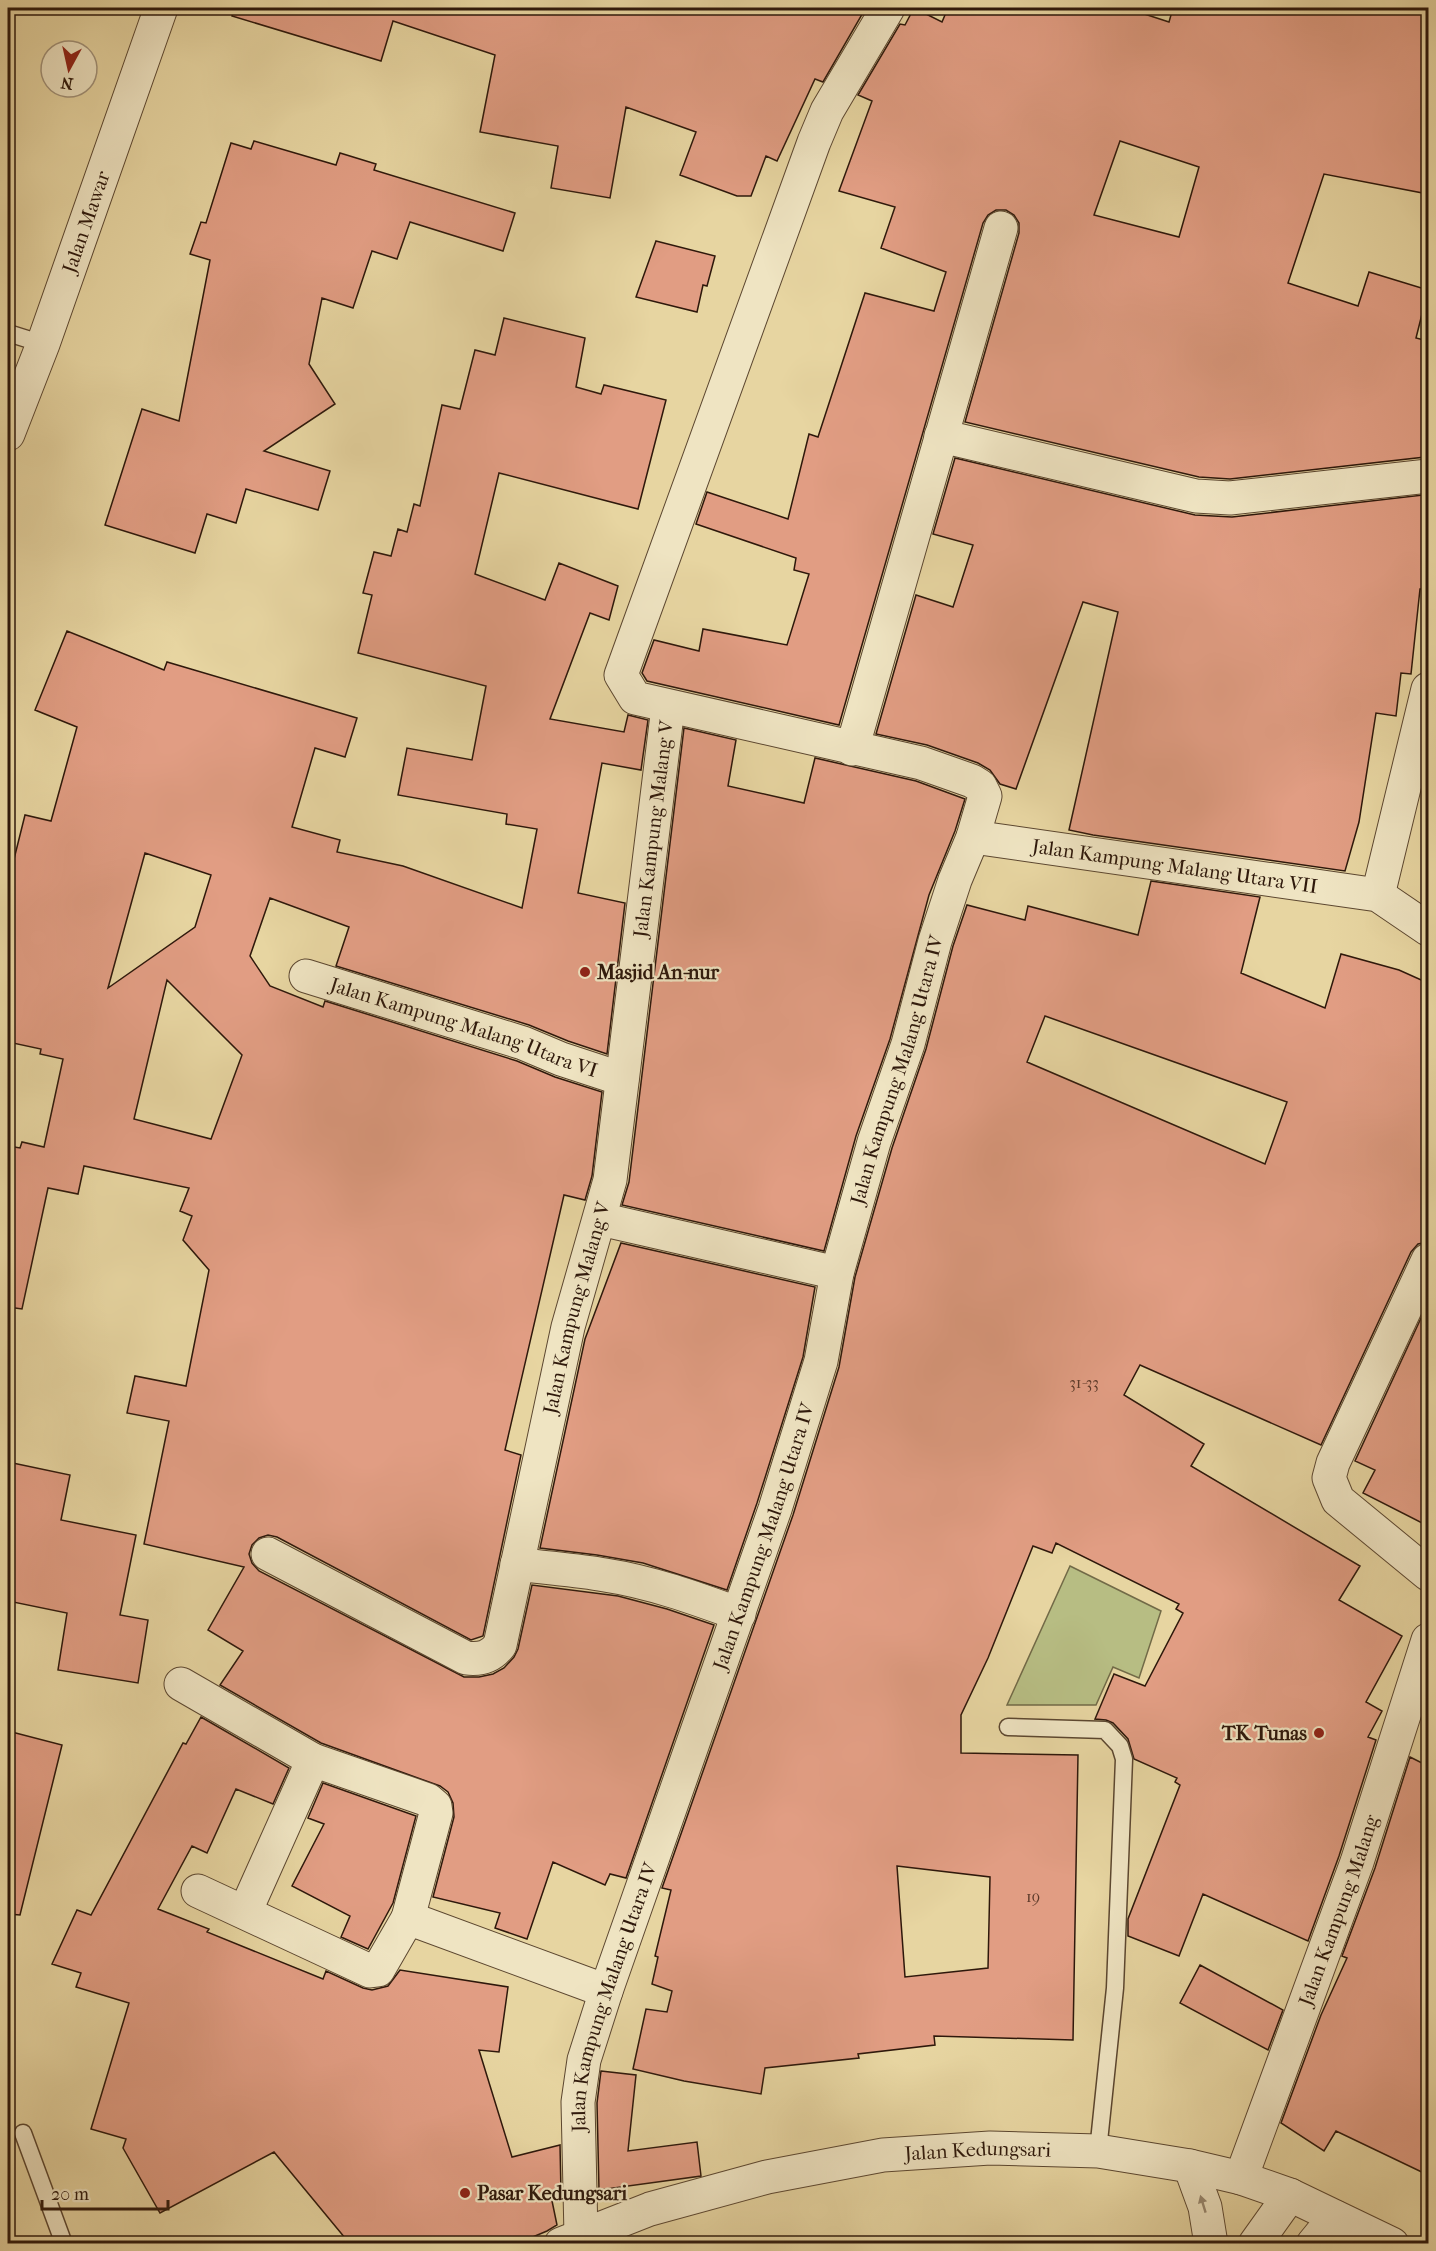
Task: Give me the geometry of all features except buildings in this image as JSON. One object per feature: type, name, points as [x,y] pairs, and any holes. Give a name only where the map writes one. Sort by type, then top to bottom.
[{"type":"street","name":"Jalan Mawar","points":[[8,434],[43,344],[161,8]]},
{"type":"street","name":"Jalan Kampung Malang Utara IV","points":[[571,2240],[578,2102],[584,2060],[606,1990],[775,1509],[821,1361],[837,1273],[874,1142],[908,1044],[935,941],[955,880],[973,837],[985,796],[980,786],[972,781],[921,763],[635,698],[621,675],[814,142],[827,111],[888,8]]},
{"type":"street","points":[[852,749],[1001,228]]},
{"type":"street","points":[[941,436],[1196,496],[1230,498],[1428,476]]},
{"type":"street","points":[[1428,688],[1378,895],[1428,929]]},
{"type":"street","name":"Jalan Kampung Malang V","points":[[268,1554],[466,1658],[477,1660],[492,1655],[500,1645],[568,1327],[610,1180],[668,707]]},
{"type":"street","name":"Jalan Kampung Malang Utara VII","points":[[973,837],[1378,895]]},
{"type":"street","name":"Jalan Kampung Malang Utara VI","points":[[306,975],[523,1043],[561,1059],[622,1078]]},
{"type":"street","points":[[600,1220],[837,1273]]},
{"type":"street","points":[[1428,1260],[1333,1463],[1329,1478],[1338,1500],[1428,1574]]},
{"type":"street","points":[[517,1564],[604,1575],[643,1583],[674,1591],[739,1614]]},
{"type":"street","name":"Jalan Kampung Malang","points":[[1241,2178],[1357,1862],[1428,1640]]},
{"type":"street","points":[[181,1684],[313,1760],[428,1800],[435,1806],[436,1813],[408,1918],[378,1970],[370,1971],[198,1891]]},
{"type":"street","points":[[245,1912],[313,1760]]},
{"type":"street","points":[[408,1918],[606,1990]]},
{"type":"street","name":"Jalan Kedungsari","points":[[571,2240],[650,2209],[818,2166],[883,2154],[990,2148],[1098,2151],[1190,2166],[1241,2178],[1290,2195],[1392,2244]]},
{"type":"street","points":[[1190,2166],[1205,2208],[1211,2244]]},
{"type":"street","points":[[1255,2244],[1290,2195]]},
{"type":"street","points":[[1313,2244],[1335,2217]]},
{"type":"lane","points":[[8,333],[43,344]]},
{"type":"lane","points":[[1008,1727],[1105,1730],[1120,1746],[1124,1759],[1115,1988],[1098,2151]]},
{"type":"lane","points":[[23,2133],[64,2244]]},
{"type":"green space","points":[[1070,1566],[1161,1611],[1139,1678],[1113,1667],[1096,1705],[1007,1705]]},
{"type":"place","name":"Masjid An-nur","points":[[585,972]]},
{"type":"place","name":"TK Tunas","points":[[1319,1733]]},
{"type":"place","name":"Pasar Kedungsari","points":[[465,2193]]}]
